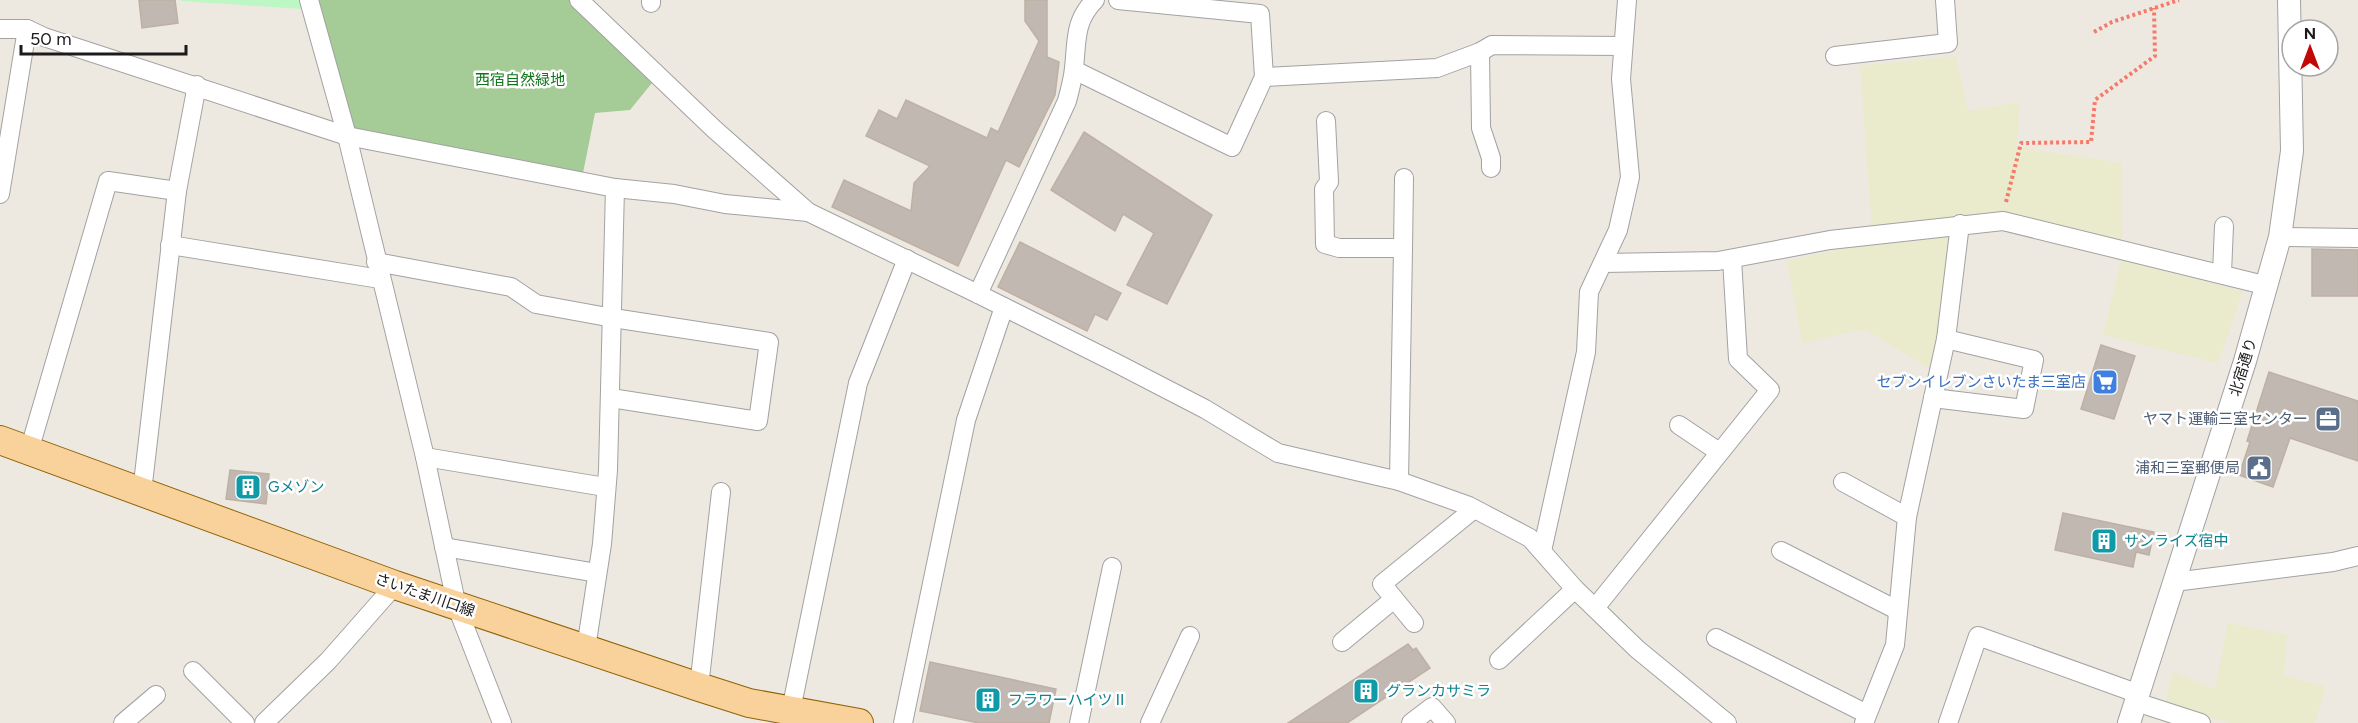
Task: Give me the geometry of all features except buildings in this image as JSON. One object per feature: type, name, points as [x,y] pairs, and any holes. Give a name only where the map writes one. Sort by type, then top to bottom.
[{"type":"main road","name":"さいたま川口線","points":[[0,440],[395,585],[699,687],[791,715],[859,723]]},
{"type":"street","points":[[309,0],[347,136],[425,457],[458,607],[502,723]]},
{"type":"street","points":[[579,0],[714,129],[808,212],[978,294],[1205,409],[1278,453],[1399,481],[1474,508],[1530,538],[1575,589],[1637,649],[1727,723]]},
{"type":"street","points":[[978,294],[1067,101],[1074,70],[1076,33],[1083,16],[1095,0]]},
{"type":"street","points":[[1074,70],[1232,147],[1264,77],[1260,14],[1118,0]]},
{"type":"street","points":[[1542,551],[1586,352],[1589,292],[1618,230],[1630,177],[1621,79],[1627,0]]},
{"type":"street","points":[[1834,56],[1948,43],[1945,0]]},
{"type":"street","name":"北宿通り","points":[[2135,706],[2268,286],[2280,237],[2292,151],[2289,0]]},
{"type":"street","points":[[0,29],[27,30],[347,136],[615,188],[674,194],[725,204],[808,212]]},
{"type":"street","points":[[0,194],[27,30]]},
{"type":"street","points":[[1264,77],[1437,68],[1480,52],[1492,45],[1623,46]]},
{"type":"street","points":[[1480,52],[1481,128],[1491,158],[1491,168]]},
{"type":"street","points":[[142,492],[177,190],[197,86]]},
{"type":"street","points":[[1326,121],[1329,182],[1324,189],[1325,244],[1339,248],[1403,248]]},
{"type":"street","points":[[1399,481],[1404,178]]},
{"type":"street","points":[[29,451],[108,181],[177,190]]},
{"type":"street","points":[[586,648],[605,520],[613,318],[615,188]]},
{"type":"street","points":[[1603,263],[1718,261],[1830,240],[2003,220],[2268,286]]},
{"type":"street","points":[[1716,638],[1866,718],[1895,645],[1907,517],[1946,339],[1960,224]]},
{"type":"street","points":[[2222,273],[2224,226]]},
{"type":"street","points":[[2280,237],[2358,238]]},
{"type":"street","points":[[170,245],[511,288],[536,304],[769,342],[758,421],[610,398]]},
{"type":"street","points":[[791,715],[858,383],[907,259]]},
{"type":"street","points":[[1595,608],[1770,390],[1738,359],[1732,259]]},
{"type":"street","points":[[903,723],[966,420],[1004,307]]},
{"type":"street","points":[[1933,398],[2024,409],[2032,378],[2034,360],[1946,339]]},
{"type":"street","points":[[1679,425],[1719,452]]},
{"type":"street","points":[[425,457],[605,487]]},
{"type":"street","points":[[1843,482],[1907,517]]},
{"type":"street","points":[[699,687],[721,492]]},
{"type":"street","points":[[1414,623],[1382,584],[1474,508]]},
{"type":"street","points":[[444,547],[597,573]]},
{"type":"street","points":[[1781,551],[1897,610]]},
{"type":"street","points":[[2174,582],[2303,566],[2358,556]]},
{"type":"street","points":[[1079,723],[1112,567]]},
{"type":"street","points":[[264,723],[328,661],[395,585]]},
{"type":"street","points":[[1499,660],[1575,589]]},
{"type":"street","points":[[1342,642],[1394,598]]},
{"type":"street","points":[[1150,723],[1190,636]]},
{"type":"street","points":[[1948,723],[1978,636],[2135,706],[2200,723]]},
{"type":"street","points":[[193,671],[244,723]]},
{"type":"street","points":[[123,723],[156,695]]},
{"type":"street","points":[[1411,723],[1432,707],[1446,723]]},
{"type":"path","points":[[2094,32],[2112,22],[2180,0]]},
{"type":"path","points":[[2003,220],[2021,143],[2091,142],[2095,100],[2155,56],[2154,8]]},
{"type":"green space","points":[[300,0],[303,9],[181,1]]},
{"type":"green space","name":"西宿自然緑地","points":[[318,0],[570,0],[656,78],[630,110],[595,113],[583,173],[354,130],[346,123]]},
{"type":"green space","points":[[1956,56],[1968,111],[2020,102],[2017,147],[2122,163],[2122,245],[2012,214],[1960,218],[1872,230],[1860,66]]},
{"type":"green space","points":[[1954,234],[1933,371],[1865,329],[1802,343],[1787,261],[1867,243]]},
{"type":"green space","points":[[2121,260],[2243,291],[2218,363],[2103,335]]},
{"type":"green space","points":[[2228,623],[2287,635],[2284,675],[2326,687],[2315,723],[2228,723],[2165,704],[2173,672],[2215,689]]},
{"type":"place","name":"セブンイレブンさいたま三室店","points":[[2105,382]]},
{"type":"place","name":"ヤマト運輸三室センター","points":[[2328,419]]},
{"type":"place","name":"浦和三室郵便局","points":[[2259,468]]},
{"type":"place","name":"Gメゾン","points":[[248,487]]},
{"type":"place","name":"サンライズ宿中","points":[[2104,541]]},
{"type":"place","name":"グランカサミラ","points":[[1366,691]]},
{"type":"place","name":"フラワーハイツⅡ","points":[[988,700]]}]
